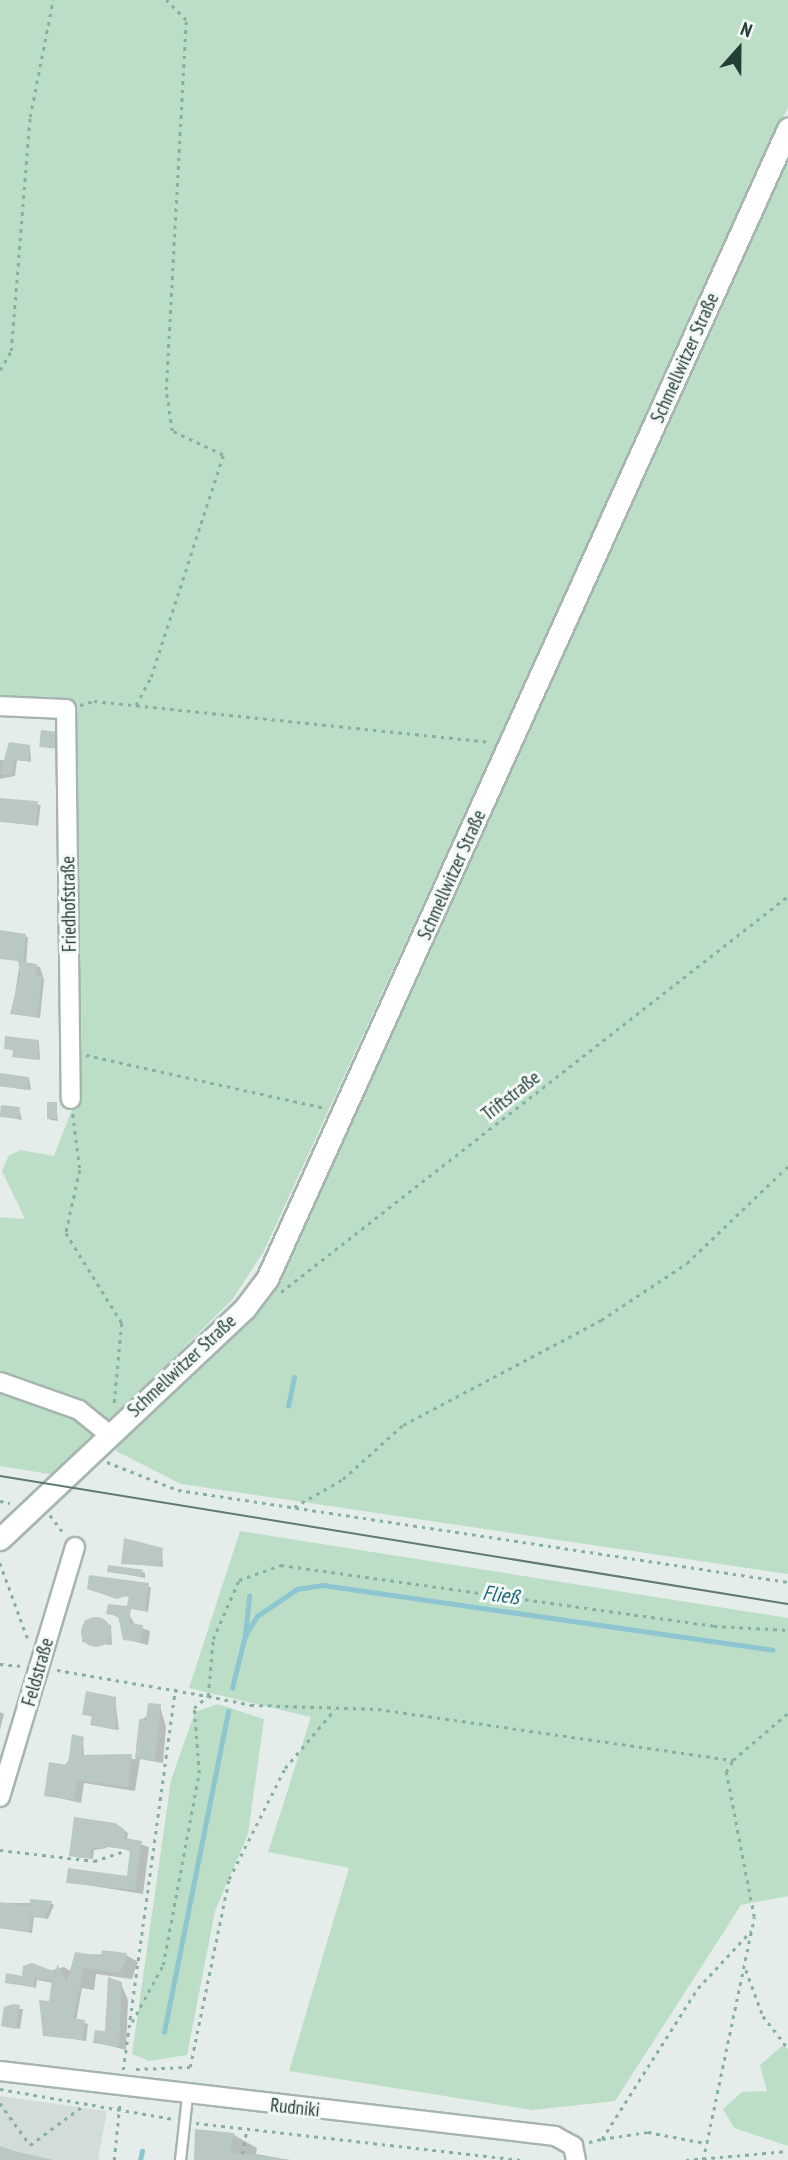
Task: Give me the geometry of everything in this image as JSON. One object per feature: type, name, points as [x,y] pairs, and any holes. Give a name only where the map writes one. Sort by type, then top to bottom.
[{"type":"street","name":"Schmellwitzer Straße","points":[[0,1539],[245,1308],[267,1279],[512,744],[788,129]]},
{"type":"street","points":[[0,706],[66,709]]},
{"type":"street","name":"Friedhofstraße","points":[[66,709],[71,1100]]},
{"type":"street","points":[[0,1382],[79,1410],[109,1434]]},
{"type":"street","name":"Feldstraße","points":[[0,1797],[75,1547]]},
{"type":"street","name":"Rudniki","points":[[0,2071],[121,2078],[187,2096],[555,2136],[574,2153]]},
{"type":"lane","points":[[180,2160],[187,2096]]},
{"type":"path","points":[[0,370],[11,351],[30,117],[53,0]]},
{"type":"path","points":[[135,705],[151,677],[223,455],[172,431],[166,390],[186,20],[166,0]]},
{"type":"path","points":[[66,709],[94,701],[512,744]]},
{"type":"path","name":"Triftstraße","points":[[276,1294],[788,896]]},
{"type":"path","points":[[72,1052],[344,1112]]},
{"type":"path","points":[[71,1100],[80,1170],[65,1233],[122,1323],[109,1434]]},
{"type":"path","points":[[293,1508],[343,1479],[403,1426],[601,1320],[687,1263],[788,1166]]},
{"type":"path","points":[[91,1454],[178,1490],[788,1583]]},
{"type":"path","points":[[39,1502],[75,1547]]},
{"type":"path","points":[[0,1563],[40,1667]]},
{"type":"path","points":[[132,2022],[163,1965],[199,1773],[194,1708],[208,1696],[213,1639],[239,1580],[281,1565],[714,1626],[788,1630]]},
{"type":"path","points":[[0,1664],[40,1667],[208,1696],[335,1709],[378,1709],[733,1760]]},
{"type":"path","points":[[114,2160],[121,2107],[121,2078],[132,2022],[176,1689]]},
{"type":"path","points":[[121,2078],[190,2067],[229,1879],[285,1768],[335,1709]]},
{"type":"path","points":[[703,2159],[753,1928],[726,1772],[733,1760],[788,1713]]},
{"type":"path","points":[[0,1850],[94,1861],[122,1852]]},
{"type":"path","points":[[602,2139],[698,1988],[753,1928]]},
{"type":"path","points":[[745,1967],[763,2016],[788,2048]]},
{"type":"path","points":[[0,2090],[121,2107],[185,2121],[523,2160]]},
{"type":"path","points":[[0,2103],[30,2145],[88,2103]]},
{"type":"path","points":[[242,2154],[247,2129]]},
{"type":"path","points":[[574,2153],[602,2139],[648,2132],[706,2144]]},
{"type":"path","points":[[686,2160],[788,2151]]},
{"type":"shaded area","points":[[0,2096],[107,2111],[98,2160],[0,2160]]},
{"type":"green space","points":[[0,0],[788,0],[788,107],[264,1251],[232,1300],[55,1475],[0,1466],[0,1217],[25,1219],[2,1171],[9,1155],[21,1150],[54,1156],[80,1089],[76,705],[0,699]]},
{"type":"green space","points":[[788,160],[788,1574],[181,1484],[116,1451],[122,1436],[290,1251]]},
{"type":"green space","points":[[240,1531],[788,1618],[788,1896],[741,1905],[615,2101],[532,2110],[289,2071],[349,1868],[268,1852],[311,1717],[189,1688]]},
{"type":"green space","points":[[218,1704],[264,1719],[248,1834],[215,1911],[187,2055],[149,2061],[132,2054],[171,1780],[195,1712]]},
{"type":"green space","points":[[784,2044],[788,2050],[788,2146],[734,2128],[723,2109],[742,2092],[767,2091],[760,2065]]},
{"type":"building","points":[[41,730],[59,732],[57,749],[39,747]]},
{"type":"building","points":[[9,742],[30,745],[28,761],[14,760],[12,775],[0,774]]},
{"type":"building","points":[[0,798],[38,801],[36,825],[0,822]]},
{"type":"building","points":[[0,930],[26,934],[23,962],[37,964],[35,976],[42,976],[37,1017],[10,1014],[20,974],[18,961],[0,959]]},
{"type":"building","points":[[5,1036],[39,1040],[37,1060],[12,1057],[13,1050],[4,1049]]},
{"type":"building","points":[[0,1073],[29,1077],[27,1090],[0,1086]]},
{"type":"building","points":[[47,1102],[57,1102],[57,1119],[47,1119]]},
{"type":"building","points":[[1,1105],[20,1107],[19,1119],[0,1117]]},
{"type":"building","points":[[124,1538],[163,1548],[160,1566],[121,1564]]},
{"type":"building","points":[[108,1565],[143,1570],[142,1577],[107,1572]]},
{"type":"building","points":[[89,1575],[149,1583],[145,1611],[131,1609],[129,1623],[143,1625],[141,1642],[123,1640],[118,1616],[106,1614],[108,1604],[127,1606],[129,1595],[117,1599],[87,1589]]},
{"type":"building","points":[[96,1617],[102,1618],[110,1626],[110,1638],[102,1646],[96,1647],[90,1646],[82,1638],[81,1632],[82,1626],[90,1618]]},
{"type":"building","points":[[86,1691],[116,1697],[116,1730],[90,1725],[92,1716],[82,1715]]},
{"type":"building","points":[[148,1703],[161,1704],[155,1760],[135,1758],[139,1719],[146,1720]]},
{"type":"building","points":[[72,1734],[84,1737],[81,1755],[132,1754],[128,1787],[77,1780],[74,1800],[44,1796],[49,1762],[68,1765]]},
{"type":"building","points":[[74,1817],[115,1823],[125,1830],[124,1838],[142,1841],[135,1890],[66,1883],[68,1868],[127,1876],[130,1850],[108,1847],[91,1849],[90,1859],[69,1856]]},
{"type":"building","points":[[30,1899],[52,1901],[44,1918],[31,1916],[29,1932],[0,1928],[0,1902],[30,1906]]},
{"type":"building","points":[[102,1950],[127,1953],[120,1973],[84,1968],[73,2018],[85,2020],[83,2040],[43,2036],[39,2000],[49,2001],[52,1980],[35,1978],[33,1987],[5,1983],[6,1973],[22,1976],[23,1966],[32,1963],[56,1972],[57,1964],[67,1982],[75,1952],[101,1956]]},
{"type":"building","points":[[108,1977],[122,1982],[119,2047],[93,2043],[95,2030],[105,2031]]},
{"type":"building","points":[[20,2005],[16,2029],[1,2026],[4,2007]]},
{"type":"building","points":[[195,2129],[234,2133],[230,2152],[291,2160],[194,2160]]},
{"type":"building","points":[[0,2146],[14,2151],[53,2160],[0,2160]]},
{"type":"waterway","name":"Fließ","points":[[288,1406],[294,1378]]},
{"type":"waterway","name":"Fließ","points":[[232,1688],[245,1636],[257,1616],[297,1589],[323,1585],[772,1650]]},
{"type":"waterway","name":"Fließ","points":[[245,1635],[249,1596]]},
{"type":"waterway","name":"Fließ","points":[[164,2032],[228,1711]]},
{"type":"waterway","name":"Fließ","points":[[140,2160],[142,2151]]},
{"type":"tram line","points":[[0,1476],[788,1604]]}]
